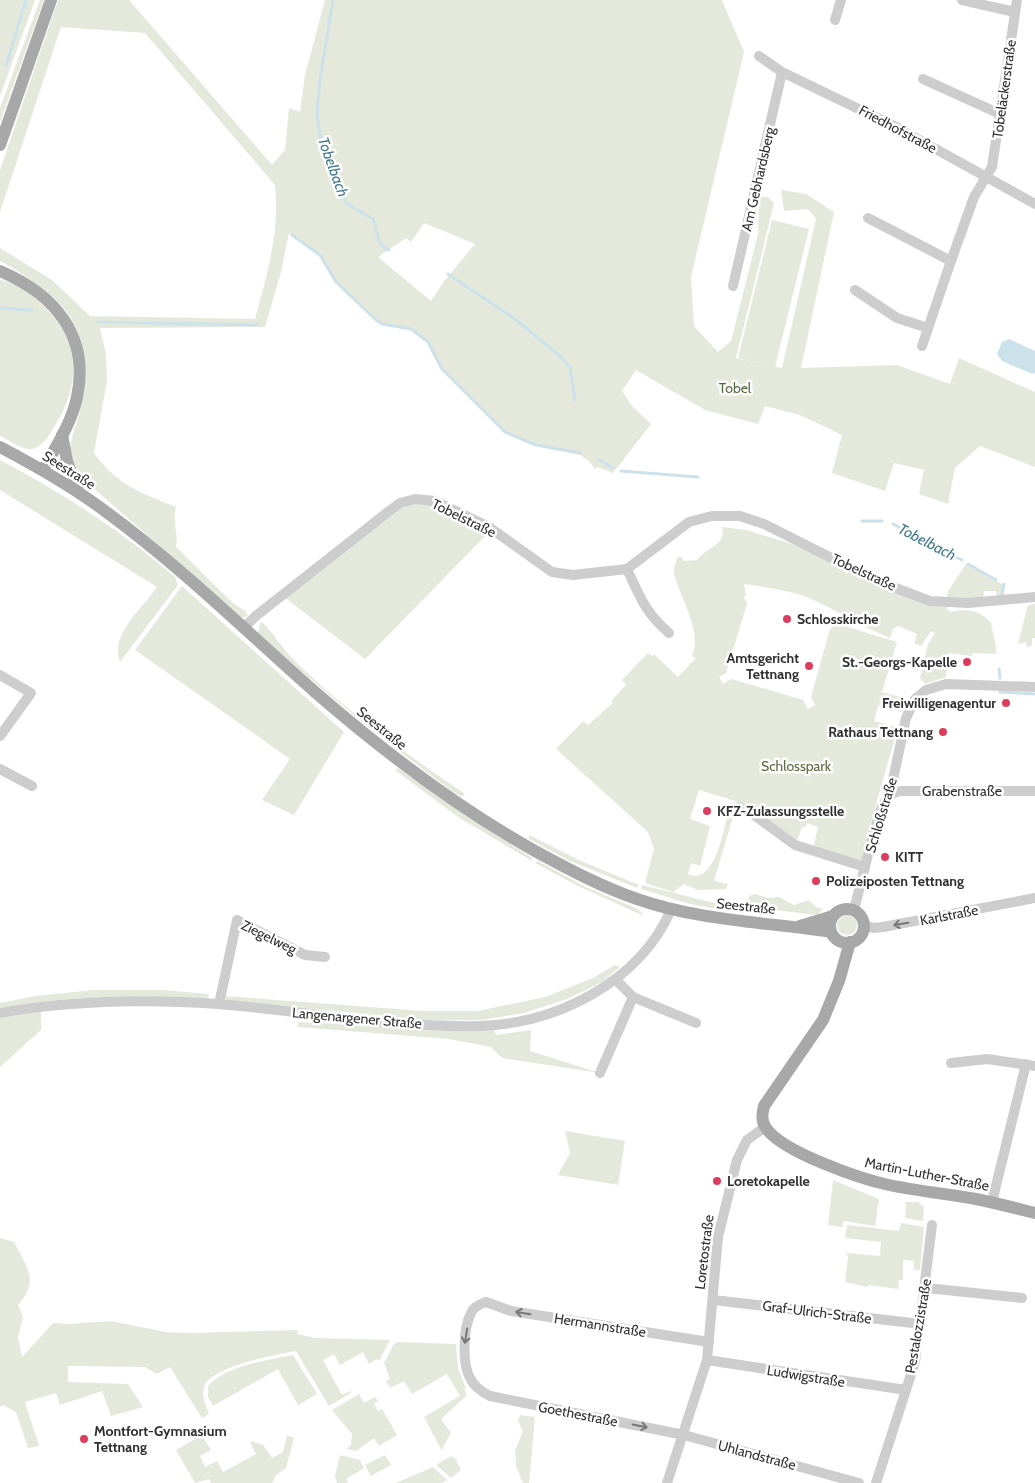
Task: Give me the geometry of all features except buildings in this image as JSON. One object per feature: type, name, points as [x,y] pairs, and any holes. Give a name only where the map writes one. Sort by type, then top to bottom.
[{"type":"main road","points":[[0,145],[51,0]]},
{"type":"main road","points":[[2,273],[32,288],[48,299],[66,321],[77,349],[80,378],[75,405],[62,435],[43,470]]},
{"type":"main road","points":[[62,435],[67,461],[79,493]]},
{"type":"main road","name":"Seestraße","points":[[0,447],[43,470],[79,493],[156,550],[353,724],[460,805],[563,866],[627,895],[670,910],[723,920],[800,926],[831,932]]},
{"type":"main road","points":[[843,910],[854,910],[861,916],[864,925],[860,936],[846,942],[831,932],[830,923],[834,916],[843,910]]},
{"type":"main road","name":"Seestraße","points":[[800,926],[834,916]]},
{"type":"main road","points":[[765,1127],[762,1119],[764,1106],[824,1020],[831,1005],[843,966],[846,942]]},
{"type":"main road","name":"Martin-Luther-Straße","points":[[765,1127],[774,1136],[803,1153],[864,1178],[890,1185],[992,1202],[1035,1213]]},
{"type":"street","points":[[835,20],[841,0]]},
{"type":"street","points":[[962,0],[1015,12]]},
{"type":"street","name":"Tobeläckerstraße","points":[[922,346],[974,198],[992,167],[1017,0]]},
{"type":"street","name":"Friedhofstraße","points":[[760,56],[782,72],[896,127],[1035,204]]},
{"type":"street","name":"Am Gebhardsberg","points":[[733,286],[782,72]]},
{"type":"street","points":[[923,79],[1000,114]]},
{"type":"street","points":[[868,218],[951,261]]},
{"type":"street","points":[[855,290],[897,318],[928,328]]},
{"type":"street","name":"Tobelstraße","points":[[244,628],[257,615],[388,512],[400,503],[415,499],[435,501],[479,522],[552,572],[573,575],[627,569],[689,522],[699,518],[729,514],[764,524],[878,581],[930,600],[968,603],[1035,597]]},
{"type":"street","points":[[627,569],[651,617],[669,633]]},
{"type":"street","points":[[0,675],[30,694],[0,736]]},
{"type":"street","name":"Schloßstraße","points":[[854,910],[882,806],[890,794],[906,718],[910,707],[920,693],[932,687],[946,684],[1035,687]]},
{"type":"street","points":[[0,769],[32,786]]},
{"type":"street","name":"Grabenstraße","points":[[890,794],[901,791],[1035,791]]},
{"type":"street","points":[[739,807],[750,812],[795,846],[865,867]]},
{"type":"street","name":"Karlstraße","points":[[864,925],[873,928],[884,927],[1035,898]]},
{"type":"street","name":"Langenargener Straße","points":[[0,1013],[99,1001],[219,1004],[305,1015],[423,1024],[482,1026],[550,1013],[571,1005],[615,979],[632,965],[653,942],[670,910]]},
{"type":"street","name":"Ziegelweg","points":[[219,1004],[237,920],[305,955],[325,957]]},
{"type":"street","points":[[615,979],[633,997],[696,1023]]},
{"type":"street","points":[[600,1073],[633,997]]},
{"type":"street","points":[[951,1063],[987,1059],[1031,1065],[992,1202]]},
{"type":"street","name":"Loretostraße","points":[[667,1483],[707,1360],[718,1237],[735,1167],[744,1144],[756,1132],[765,1127]]},
{"type":"street","name":"Pestalozzistraße","points":[[876,1483],[915,1362],[926,1288],[932,1225]]},
{"type":"street","points":[[926,1288],[1022,1298]]},
{"type":"street","name":"Graf-Ulrich-Straße","points":[[713,1300],[921,1324]]},
{"type":"street","name":"Hermannstraße","points":[[475,1385],[466,1371],[464,1360],[470,1314],[481,1304],[492,1304],[511,1311],[710,1342]]},
{"type":"street","name":"Ludwigstraße","points":[[707,1360],[906,1390]]},
{"type":"street","name":"Goethestraße","points":[[475,1385],[490,1396],[500,1399],[684,1435]]},
{"type":"street","name":"Uhlandstraße","points":[[684,1435],[859,1483]]},
{"type":"green space","points":[[0,0],[35,0],[0,96]]},
{"type":"green space","points":[[40,0],[44,0],[0,122],[0,108]]},
{"type":"green space","name":"Tobel","points":[[58,0],[129,0],[272,165],[285,150],[289,108],[300,112],[305,75],[325,0],[722,0],[744,52],[691,277],[694,326],[718,352],[731,341],[758,234],[759,197],[768,197],[774,203],[736,358],[782,368],[816,219],[808,209],[784,211],[781,190],[806,194],[834,212],[801,368],[897,365],[950,384],[959,358],[1035,392],[1035,467],[980,446],[955,468],[948,504],[919,494],[924,470],[894,463],[885,491],[832,473],[842,435],[800,415],[765,406],[758,424],[705,410],[636,370],[622,391],[632,406],[651,424],[613,473],[597,467],[595,469],[589,461],[580,455],[536,446],[505,432],[442,369],[427,342],[411,329],[382,324],[376,320],[336,282],[320,255],[289,233],[281,272],[265,327],[100,328],[106,354],[107,381],[94,453],[112,473],[130,487],[176,507],[176,547],[234,604],[245,611],[248,616],[242,618],[91,486],[79,471],[72,459],[70,448],[80,412],[84,379],[84,355],[79,335],[70,317],[58,302],[23,274],[0,261],[0,248],[52,280],[90,316],[255,319],[268,269],[274,236],[276,219],[275,185],[145,33],[61,27],[0,212],[0,170]],"holes":[[[424,223],[475,244],[445,280],[431,301],[378,257],[406,238],[411,242]]]},
{"type":"green space","points":[[772,220],[809,229],[775,367],[738,358]]},
{"type":"green space","points":[[0,280],[21,288],[39,302],[53,316],[64,332],[70,348],[73,364],[68,398],[61,415],[47,438],[42,444],[32,449],[21,447],[0,436]]},
{"type":"green space","points":[[0,460],[113,528],[175,577],[178,585],[120,662],[119,642],[123,632],[157,587],[0,490]]},
{"type":"green space","points":[[408,503],[431,503],[489,532],[365,659],[284,597]]},
{"type":"green space","name":"Schlosspark","points":[[722,527],[746,530],[792,544],[947,606],[947,610],[951,612],[963,610],[978,613],[991,622],[996,654],[973,653],[972,656],[949,653],[946,677],[925,684],[920,678],[928,644],[935,633],[931,631],[921,646],[914,643],[917,634],[898,626],[893,629],[890,638],[800,594],[744,584],[746,595],[744,597],[747,604],[726,673],[719,677],[723,684],[732,679],[803,700],[808,709],[815,705],[811,697],[830,629],[838,624],[897,642],[882,692],[904,698],[901,712],[879,705],[881,696],[874,721],[896,727],[897,731],[869,829],[862,863],[813,849],[818,827],[807,823],[806,827],[802,827],[797,841],[751,806],[699,790],[690,819],[710,826],[700,866],[691,863],[688,874],[698,876],[706,871],[712,863],[722,839],[729,807],[735,810],[714,881],[728,884],[726,889],[698,890],[684,884],[673,892],[645,883],[654,849],[648,832],[556,749],[583,721],[588,725],[613,703],[611,701],[626,685],[622,680],[648,653],[652,656],[654,654],[678,677],[696,658],[692,656],[695,646],[695,635],[674,569],[678,557],[682,557],[683,561],[697,560],[716,545],[723,533]]},
{"type":"green space","points":[[966,564],[1004,585],[1000,596],[997,596],[996,591],[984,591],[983,598],[947,598],[948,591]]},
{"type":"green space","points":[[182,586],[344,732],[294,815],[262,800],[290,759],[135,650]]},
{"type":"green space","points":[[1035,604],[1035,638],[1032,638],[1032,646],[1027,647],[1025,642],[1018,644],[1028,605]]},
{"type":"green space","points":[[261,621],[290,656],[330,694],[397,746],[465,794],[461,797],[434,778],[307,676],[258,633]]},
{"type":"green space","points":[[398,768],[469,818],[532,858],[532,861],[458,817],[395,770]]},
{"type":"green space","points":[[529,835],[581,861],[639,885],[637,888],[570,861],[529,839]]},
{"type":"green space","points":[[538,861],[586,887],[638,909],[644,916],[578,886],[535,863]]},
{"type":"green space","points":[[642,885],[730,907],[735,912],[690,904],[641,889]]},
{"type":"green space","points":[[755,894],[768,898],[779,897],[794,905],[809,900],[816,907],[823,909],[817,915],[748,907],[749,896]]},
{"type":"green space","points":[[847,915],[854,918],[857,925],[854,932],[847,935],[840,932],[837,925],[840,918]]},
{"type":"green space","points":[[615,965],[620,967],[602,982],[567,999],[524,1013],[482,1020],[426,1020],[226,1000],[226,996],[423,1011],[478,1011],[545,997],[593,978]]},
{"type":"green space","points":[[93,990],[162,990],[209,994],[208,999],[155,997],[79,998],[0,1008],[0,1003],[35,996]]},
{"type":"green space","points":[[41,1011],[41,1030],[0,1067],[0,1018]]},
{"type":"green space","points":[[298,1022],[494,1029],[496,1035],[531,1030],[530,1051],[600,1073],[502,1058],[491,1047],[449,1039],[298,1027]]},
{"type":"green space","points":[[565,1131],[625,1141],[618,1185],[558,1175],[570,1153]]},
{"type":"green space","points":[[833,1180],[879,1199],[875,1226],[844,1221],[842,1227],[828,1225]]},
{"type":"green space","points":[[904,1202],[918,1202],[924,1207],[923,1221],[905,1218],[906,1204]]},
{"type":"green space","points":[[901,1223],[924,1227],[920,1270],[914,1270],[914,1261],[903,1260],[903,1280],[899,1280],[898,1289],[868,1285],[868,1287],[845,1282],[848,1257],[846,1253],[880,1256],[881,1242],[845,1238],[847,1225],[899,1231]]},
{"type":"green space","points":[[0,1238],[14,1242],[29,1274],[28,1288],[18,1305],[23,1317],[18,1337],[22,1357],[53,1323],[69,1324],[111,1321],[166,1332],[187,1333],[298,1330],[297,1334],[315,1338],[390,1340],[379,1361],[377,1359],[369,1364],[363,1352],[340,1365],[334,1354],[323,1360],[342,1395],[350,1391],[351,1393],[329,1406],[296,1351],[245,1363],[218,1373],[204,1387],[204,1401],[209,1414],[202,1418],[170,1367],[157,1374],[145,1367],[68,1366],[68,1382],[128,1384],[143,1407],[111,1416],[102,1391],[60,1405],[56,1393],[25,1402],[39,1446],[28,1448],[16,1412],[3,1405],[0,1406]]},
{"type":"green space","points":[[398,1342],[456,1344],[458,1368],[465,1386],[466,1396],[441,1419],[451,1433],[442,1451],[424,1417],[460,1396],[447,1374],[412,1394],[404,1381],[390,1388],[386,1381],[390,1379],[384,1363],[394,1344]]},
{"type":"green space","points":[[293,1355],[317,1394],[298,1405],[278,1369],[213,1406],[208,1397],[208,1386],[225,1373],[248,1365]]},
{"type":"green space","points":[[359,1394],[364,1403],[375,1397],[378,1401],[374,1404],[378,1411],[382,1409],[397,1435],[379,1446],[374,1438],[356,1451],[346,1449],[351,1445],[352,1434],[332,1410]]},
{"type":"green space","points":[[520,1415],[535,1417],[529,1483],[523,1483],[516,1466],[515,1451],[523,1431],[518,1421]]},
{"type":"green space","points":[[202,1435],[211,1450],[200,1456],[205,1467],[217,1461],[223,1472],[256,1454],[251,1441],[263,1445],[272,1458],[283,1452],[287,1435],[294,1438],[286,1468],[276,1475],[272,1483],[211,1483],[209,1479],[195,1483],[176,1450]]},
{"type":"green space","points":[[340,1455],[360,1460],[364,1468],[346,1479],[348,1483],[337,1483],[335,1476]]},
{"type":"green space","points":[[385,1455],[391,1465],[371,1476],[365,1465]]},
{"type":"green space","points":[[451,1456],[455,1458],[461,1470],[451,1478],[436,1465]]},
{"type":"green space","points":[[433,1467],[447,1480],[442,1483],[396,1483]]},
{"type":"water","points":[[1009,339],[1035,351],[1035,373],[1032,374],[1002,361],[997,354],[1002,342]]},
{"type":"waterway","points":[[6,66],[26,0]]},
{"type":"waterway","name":"Tobelbach","points":[[333,0],[320,79],[317,114],[320,135],[346,203],[373,219],[382,245],[389,250]]},
{"type":"waterway","points":[[292,235],[320,255],[336,282],[376,320],[382,324],[411,329],[428,342],[442,369],[505,432],[536,445],[581,453]]},
{"type":"waterway","name":"Tobelbach","points":[[448,274],[515,319],[561,357],[570,367],[575,400]]},
{"type":"waterway","points":[[0,308],[32,310]]},
{"type":"waterway","points":[[98,322],[256,325]]},
{"type":"waterway","name":"Tobelbach","points":[[598,459],[613,468]]},
{"type":"waterway","name":"Tobelbach","points":[[621,471],[698,477]]},
{"type":"waterway","name":"Tobelbach","points":[[862,521],[882,521]]},
{"type":"waterway","name":"Tobelbach","points":[[893,524],[962,560]]},
{"type":"waterway","name":"Tobelbach","points":[[968,564],[996,580]]},
{"type":"waterway","name":"Tobelbach","points":[[1002,595],[1004,584]]},
{"type":"waterway","points":[[999,669],[1000,678]]},
{"type":"waterway","points":[[1000,692],[1035,694]]},
{"type":"place","name":"Schlosskirche","points":[[787,619]]},
{"type":"place","name":"St.-Georgs-Kapelle","points":[[967,662]]},
{"type":"place","name":"Amtsgericht Tettnang","points":[[809,666]]},
{"type":"place","name":"Freiwilligenagentur","points":[[1006,703]]},
{"type":"place","name":"Rathaus Tettnang","points":[[943,732]]},
{"type":"place","name":"KFZ-Zulassungsstelle","points":[[707,811]]},
{"type":"place","name":"KITT","points":[[885,857]]},
{"type":"place","name":"Polizeiposten Tettnang","points":[[816,881]]},
{"type":"place","name":"Loretokapelle","points":[[717,1181]]},
{"type":"place","name":"Montfort-Gymnasium Tettnang","points":[[84,1439]]}]
